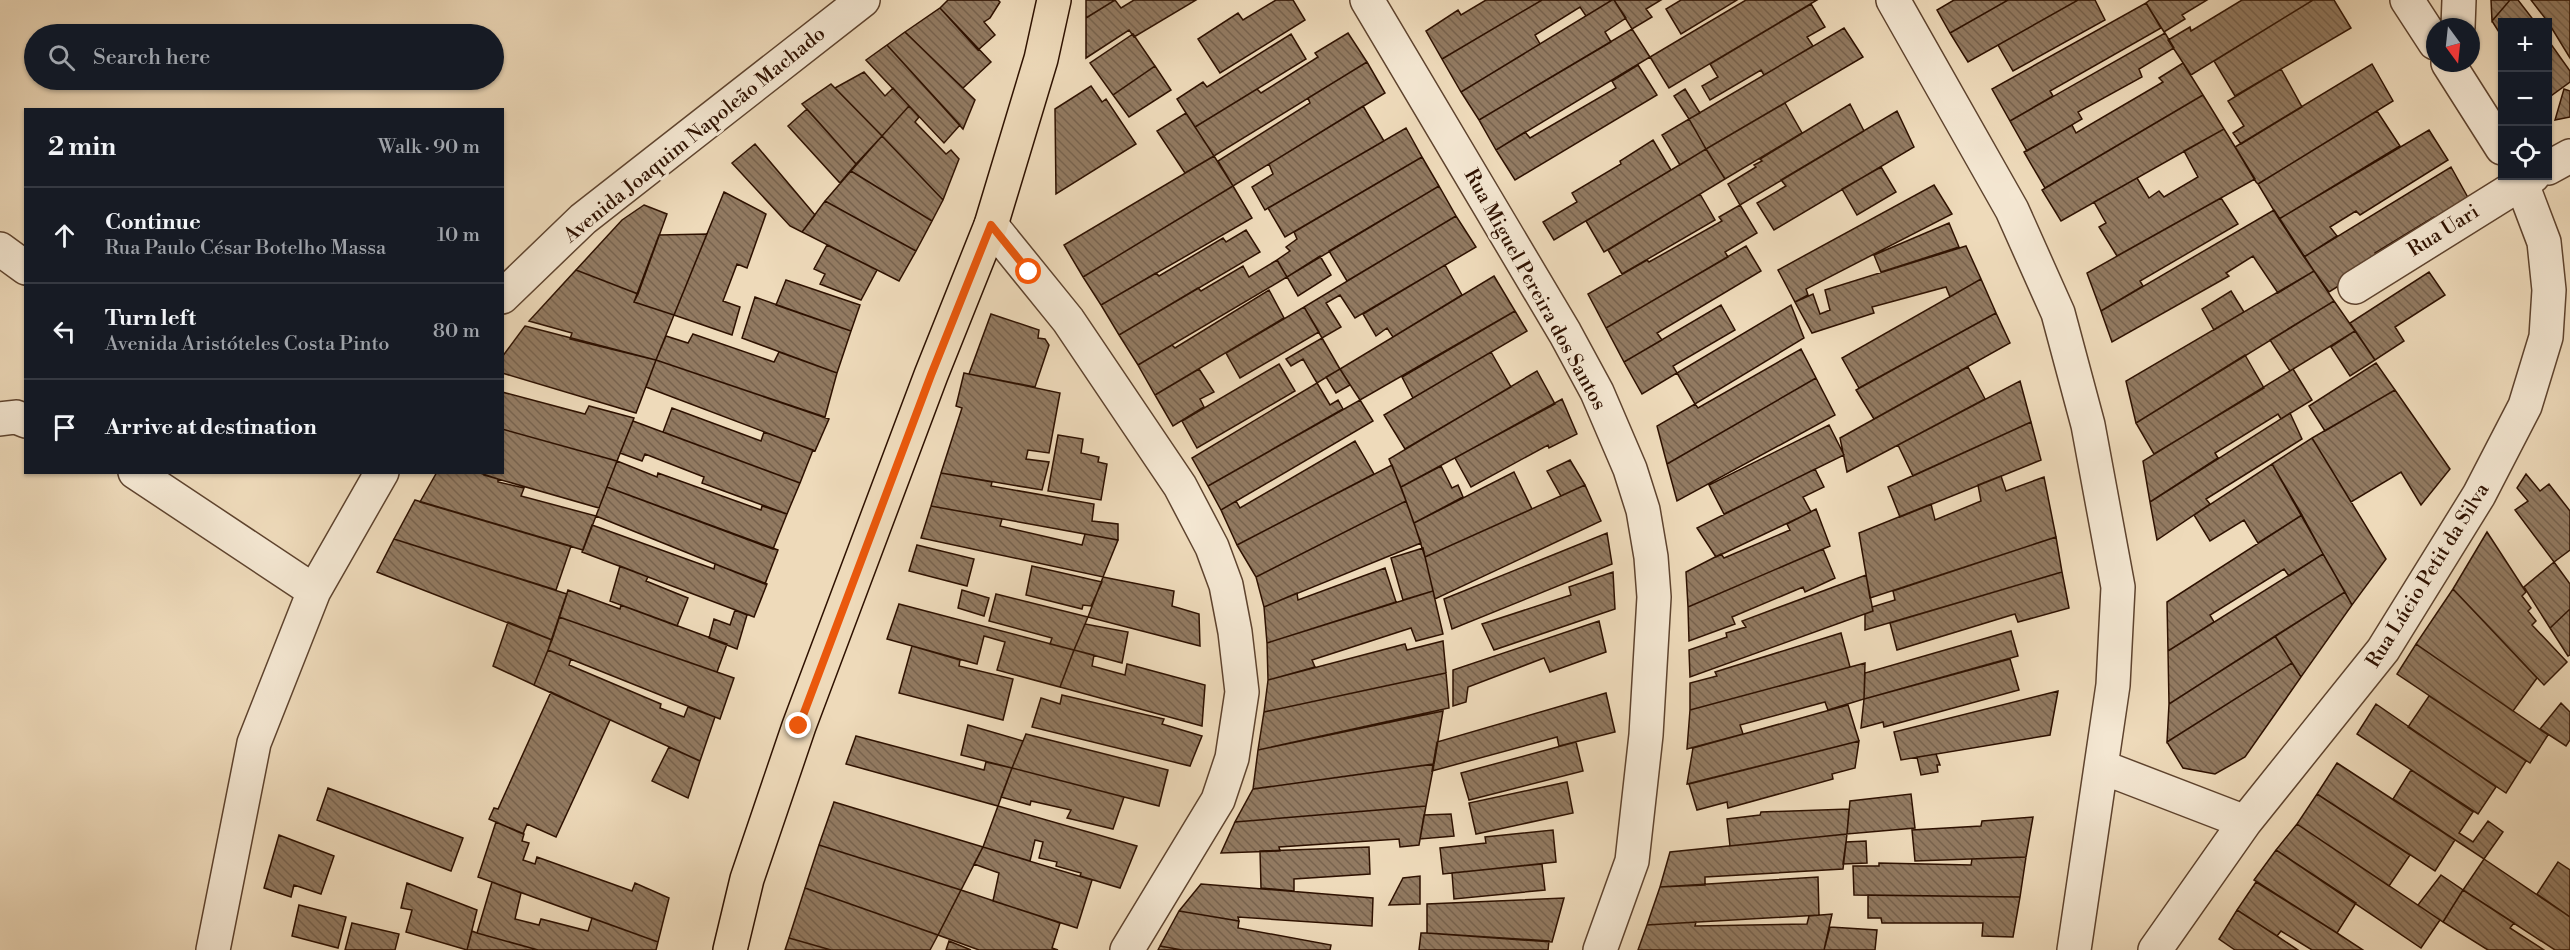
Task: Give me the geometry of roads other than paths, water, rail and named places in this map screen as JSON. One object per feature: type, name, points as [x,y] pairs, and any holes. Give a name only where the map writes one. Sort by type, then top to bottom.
[{"type":"main road","points":[[1035,0],[1041,59]]},
{"type":"main road","points":[[730,950],[747,879],[799,726],[931,375],[991,225],[1041,59],[1054,0]]},
{"type":"street","name":"Avenida Joaquim Napoleão Machado","points":[[504,295],[582,219],[863,0]]},
{"type":"street","name":"Rua Miguel Pereira dos Santos","points":[[1367,0],[1592,382],[1630,469],[1643,510],[1651,557],[1654,597],[1646,735],[1632,861],[1600,950]]},
{"type":"street","points":[[1893,0],[2012,210],[2058,313],[2085,414],[2118,587],[2113,685],[2074,950]]},
{"type":"street","points":[[2407,0],[2426,29]]},
{"type":"street","points":[[2458,18],[2459,0]]},
{"type":"street","points":[[2456,72],[2498,141]]},
{"type":"street","name":"Rua Uari","points":[[2552,165],[2570,156]]},
{"type":"street","name":"Rua Uari","points":[[2355,287],[2522,180]]},
{"type":"street","name":"Rua Lúcio Petit da Silva","points":[[2155,950],[2245,822],[2383,650],[2479,495],[2525,406],[2546,337],[2550,290],[2544,242],[2531,180]]},
{"type":"street","points":[[991,225],[1068,320],[1180,486],[1212,547],[1226,585],[1235,632],[1242,692],[1232,758],[1218,800],[1127,950]]},
{"type":"street","points":[[0,249],[24,267]]},
{"type":"street","points":[[0,419],[16,417],[24,420]]},
{"type":"street","points":[[138,474],[314,591]]},
{"type":"street","points":[[213,950],[254,743],[314,591],[381,474]]},
{"type":"street","points":[[2102,767],[2245,822]]}]
